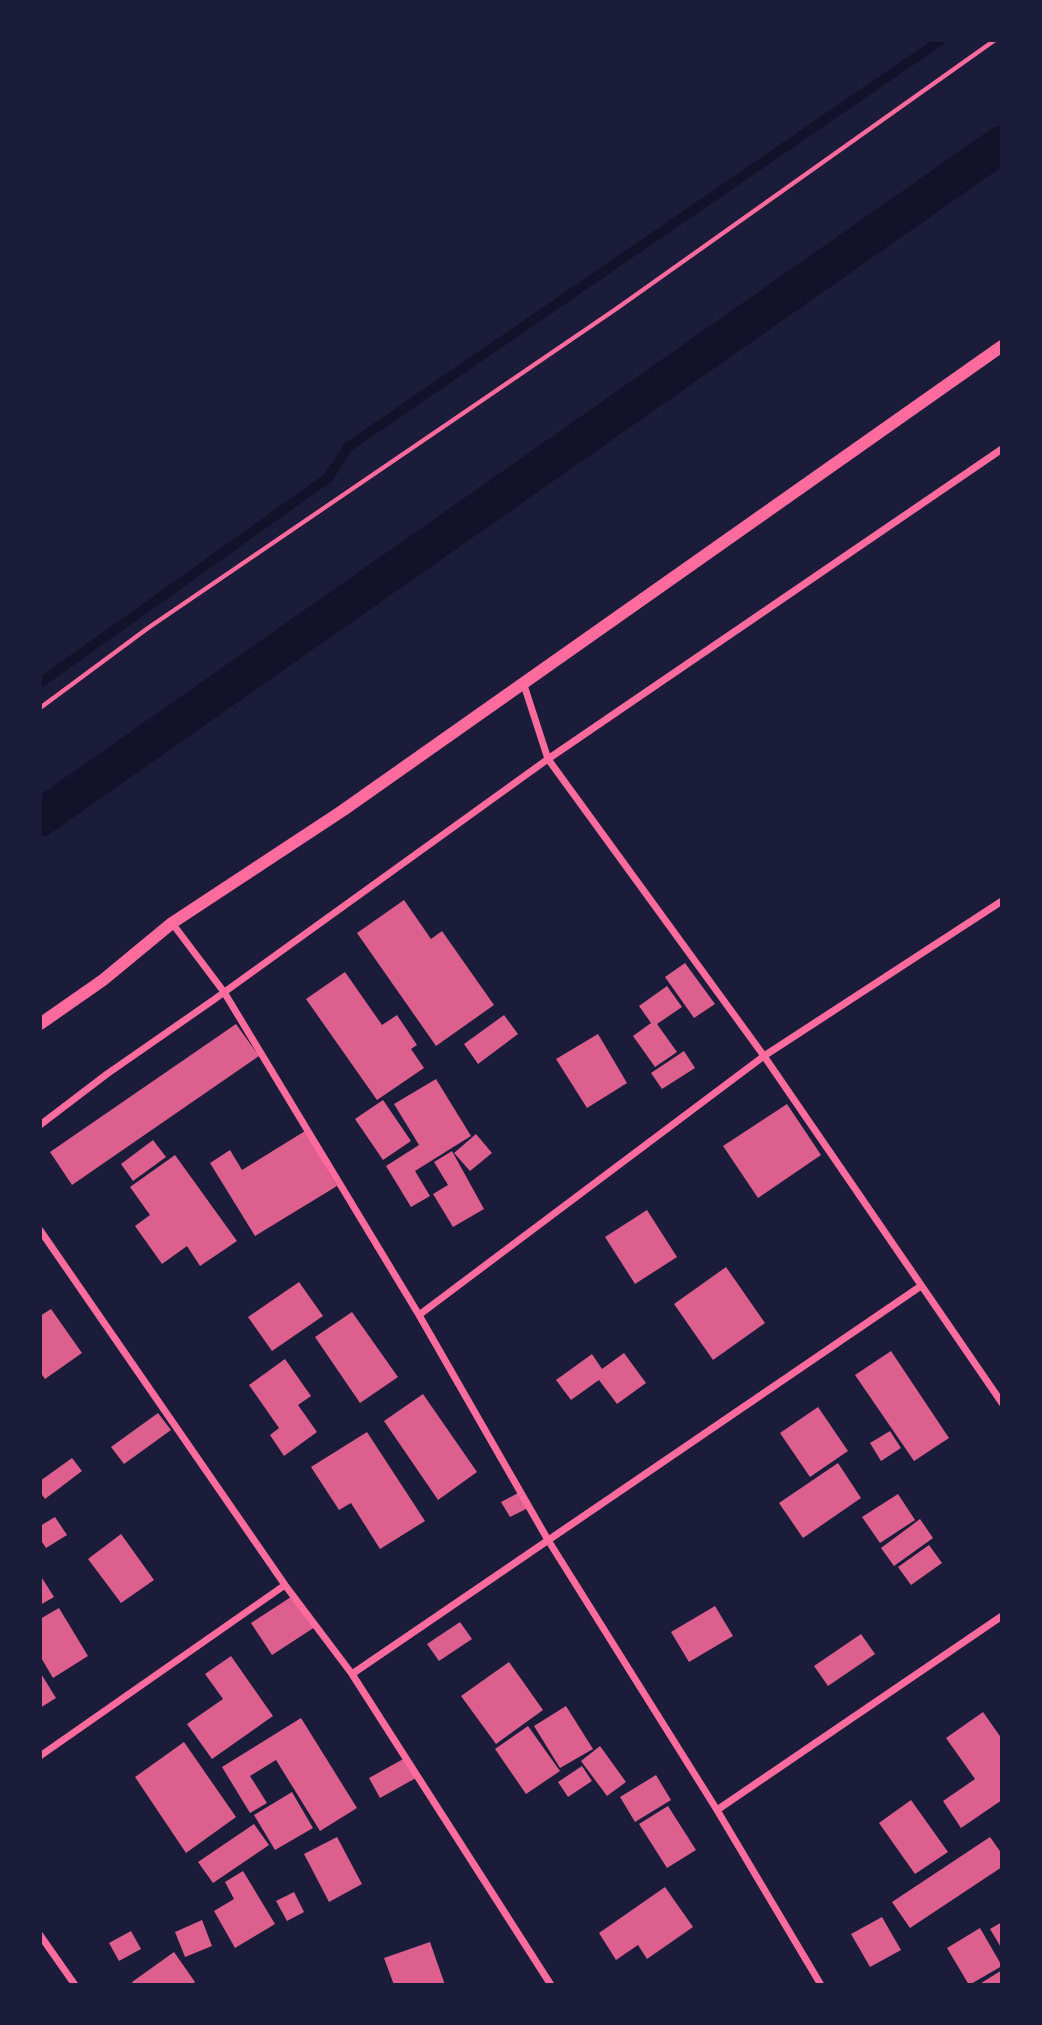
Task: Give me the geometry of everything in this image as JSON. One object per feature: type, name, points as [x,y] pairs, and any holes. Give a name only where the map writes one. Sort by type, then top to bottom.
[{"type":"street","points":[[40,1024],[103,980],[172,923],[342,811],[1002,346]]},
{"type":"street","points":[[40,1125],[107,1074],[548,759],[1001,451]]},
{"type":"street","points":[[523,682],[548,759],[765,1056],[1002,1403]]},
{"type":"street","points":[[419,1315],[765,1056],[1002,901]]},
{"type":"street","points":[[172,923],[224,992],[419,1315],[548,1540],[717,1810],[821,1985]]},
{"type":"street","points":[[40,1230],[285,1585],[352,1674],[551,1985]]},
{"type":"street","points":[[352,1674],[921,1286]]},
{"type":"street","points":[[40,1756],[285,1585]]},
{"type":"street","points":[[717,1810],[1002,1616]]},
{"type":"street","points":[[40,1935],[75,1985]]},
{"type":"path","points":[[40,708],[148,628],[616,309],[995,40]]},
{"type":"building","points":[[404,900],[431,939],[442,931],[494,1005],[436,1046],[357,933]]},
{"type":"building","points":[[685,963],[715,1004],[694,1018],[665,977]]},
{"type":"building","points":[[345,972],[382,1025],[397,1015],[417,1045],[411,1049],[424,1068],[377,1100],[306,999]]},
{"type":"building","points":[[667,986],[682,1007],[657,1024],[677,1052],[655,1067],[633,1036],[651,1023],[639,1006]]},
{"type":"building","points":[[504,1015],[518,1034],[478,1064],[464,1044]]},
{"type":"building","points":[[236,1024],[259,1056],[72,1185],[50,1152]]},
{"type":"building","points":[[598,1034],[627,1083],[587,1108],[556,1059]]},
{"type":"building","points":[[684,1051],[695,1068],[662,1089],[651,1073]]},
{"type":"building","points":[[436,1079],[471,1136],[415,1171],[430,1196],[411,1207],[386,1166],[419,1145],[394,1104]]},
{"type":"building","points":[[383,1100],[411,1141],[383,1160],[355,1119]]},
{"type":"building","points":[[787,1104],[821,1155],[758,1198],[723,1146]]},
{"type":"building","points":[[305,1131],[337,1186],[255,1236],[210,1163],[230,1150],[242,1170]]},
{"type":"building","points":[[476,1134],[492,1153],[470,1171],[454,1153]]},
{"type":"building","points":[[153,1140],[166,1157],[133,1181],[121,1164]]},
{"type":"building","points":[[452,1151],[484,1209],[453,1227],[433,1194],[448,1185],[434,1162]]},
{"type":"building","points":[[175,1155],[237,1241],[200,1266],[187,1246],[162,1264],[135,1226],[150,1215],[130,1187]]},
{"type":"building","points":[[647,1210],[677,1257],[635,1284],[605,1237]]},
{"type":"building","points":[[726,1267],[765,1323],[713,1360],[674,1304]]},
{"type":"building","points":[[299,1282],[323,1316],[272,1351],[248,1317]]},
{"type":"building","points":[[51,1309],[82,1353],[45,1379],[40,1372],[40,1316]]},
{"type":"building","points":[[352,1312],[398,1377],[360,1403],[315,1337]]},
{"type":"building","points":[[891,1351],[949,1438],[914,1461],[855,1375]]},
{"type":"building","points":[[624,1353],[646,1383],[617,1404],[599,1380],[571,1400],[556,1380],[592,1354],[602,1369]]},
{"type":"building","points":[[285,1359],[311,1396],[298,1405],[317,1432],[284,1456],[270,1435],[279,1428],[249,1385]]},
{"type":"building","points":[[423,1394],[477,1472],[438,1500],[384,1421]]},
{"type":"building","points":[[818,1407],[848,1451],[810,1477],[780,1433]]},
{"type":"building","points":[[158,1413],[171,1430],[124,1464],[111,1447]]},
{"type":"building","points":[[890,1431],[901,1448],[881,1461],[870,1443]]},
{"type":"building","points":[[367,1432],[425,1521],[380,1549],[351,1503],[339,1510],[311,1467]]},
{"type":"building","points":[[72,1458],[82,1471],[45,1499],[40,1492],[40,1481]]},
{"type":"building","points":[[838,1463],[861,1498],[803,1538],[779,1503]]},
{"type":"building","points":[[522,1491],[530,1507],[510,1517],[501,1502]]},
{"type":"building","points":[[898,1494],[915,1520],[880,1543],[862,1517]]},
{"type":"building","points":[[55,1517],[67,1535],[46,1548],[40,1539],[40,1526]]},
{"type":"building","points":[[920,1519],[933,1538],[894,1566],[881,1548]]},
{"type":"building","points":[[121,1534],[154,1580],[121,1603],[88,1559]]},
{"type":"building","points":[[929,1545],[942,1563],[911,1585],[898,1567]]},
{"type":"building","points":[[42,1578],[54,1597],[40,1605],[40,1579]]},
{"type":"building","points":[[294,1595],[315,1627],[272,1655],[251,1623]]},
{"type":"building","points":[[715,1606],[733,1636],[689,1662],[671,1632]]},
{"type":"building","points":[[59,1608],[88,1656],[53,1678],[40,1656],[40,1619]]},
{"type":"building","points":[[460,1622],[472,1639],[439,1661],[427,1644]]},
{"type":"building","points":[[861,1634],[875,1654],[828,1686],[814,1666]]},
{"type":"building","points":[[231,1656],[273,1716],[212,1759],[187,1724],[223,1699],[205,1674]]},
{"type":"building","points":[[509,1662],[543,1710],[496,1744],[461,1696]]},
{"type":"building","points":[[40,1672],[56,1698],[40,1708]]},
{"type":"building","points":[[566,1706],[593,1749],[560,1768],[534,1726]]},
{"type":"building","points":[[983,1712],[1002,1739],[1002,1800],[961,1828],[943,1801],[975,1779],[946,1738]]},
{"type":"building","points":[[301,1718],[357,1808],[320,1831],[276,1760],[250,1776],[267,1803],[250,1813],[222,1767]]},
{"type":"building","points":[[528,1726],[560,1771],[526,1794],[495,1749]]},
{"type":"building","points":[[184,1742],[236,1817],[186,1853],[135,1777]]},
{"type":"building","points":[[600,1746],[626,1782],[607,1796],[581,1761]]},
{"type":"building","points":[[405,1758],[416,1778],[380,1798],[369,1778]]},
{"type":"building","points":[[582,1766],[592,1781],[568,1797],[558,1782]]},
{"type":"building","points":[[656,1775],[671,1800],[635,1822],[620,1797]]},
{"type":"building","points":[[292,1792],[313,1828],[275,1850],[254,1815]]},
{"type":"building","points":[[911,1800],[948,1852],[915,1874],[879,1823]]},
{"type":"building","points":[[668,1806],[696,1850],[667,1868],[639,1824]]},
{"type":"building","points":[[254,1824],[269,1845],[213,1883],[198,1862]]},
{"type":"building","points":[[337,1837],[362,1884],[329,1902],[304,1854]]},
{"type":"building","points":[[990,1837],[1002,1854],[1002,1867],[910,1928],[892,1902]]},
{"type":"building","points":[[243,1871],[275,1924],[235,1948],[214,1911],[234,1899],[225,1882]]},
{"type":"building","points":[[665,1887],[693,1927],[647,1959],[638,1945],[616,1960],[599,1933]]},
{"type":"building","points":[[294,1892],[304,1912],[287,1921],[276,1901]]},
{"type":"building","points":[[882,1917],[901,1950],[870,1967],[851,1934]]},
{"type":"building","points":[[202,1920],[212,1946],[185,1957],[175,1932]]},
{"type":"building","points":[[1002,1922],[1002,1949],[990,1929]]},
{"type":"building","points":[[980,1928],[1002,1966],[969,1985],[947,1948]]},
{"type":"building","points":[[131,1931],[141,1949],[119,1961],[109,1943]]},
{"type":"building","points":[[430,1942],[445,1985],[394,1985],[384,1958]]},
{"type":"building","points":[[174,1952],[195,1982],[191,1985],[134,1985],[132,1982]]},
{"type":"building","points":[[1002,1970],[1002,1985],[978,1985]]},
{"type":"waterway","points":[[40,683],[328,478],[348,447],[941,40]]},
{"type":"waterway","points":[[40,818],[1002,144]]}]
